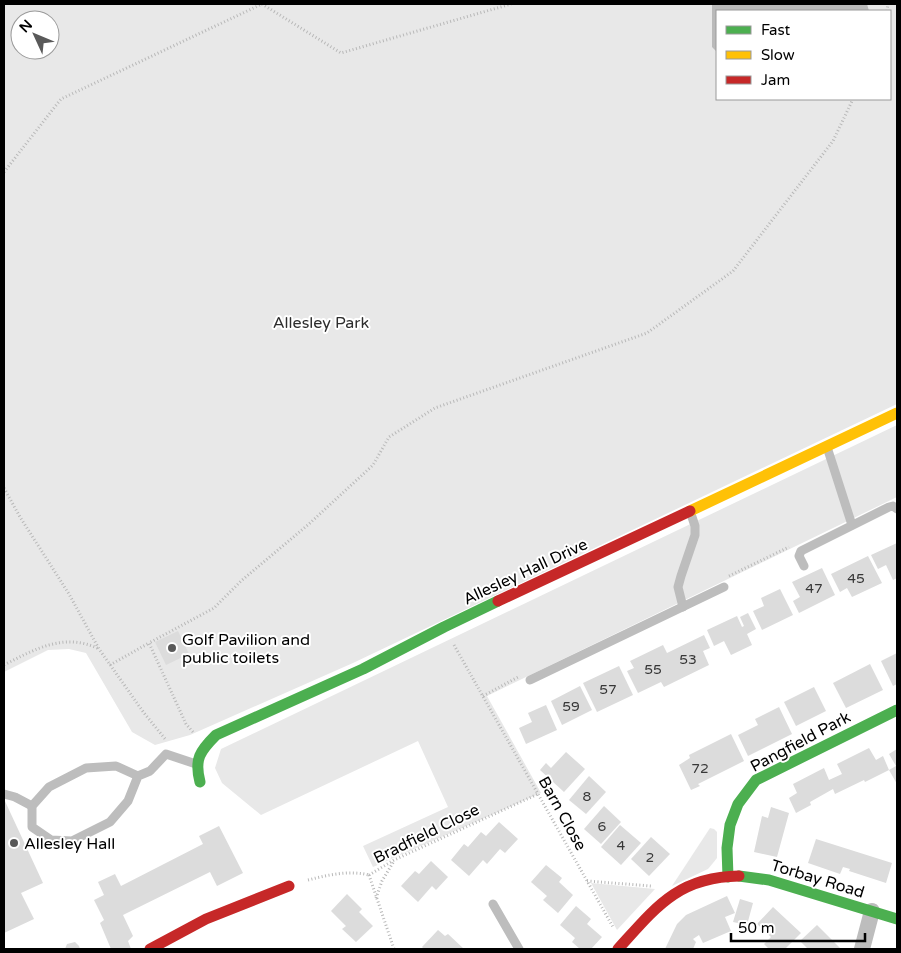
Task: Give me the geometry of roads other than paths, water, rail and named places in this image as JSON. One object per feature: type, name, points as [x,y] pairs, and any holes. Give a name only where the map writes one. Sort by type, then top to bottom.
[{"type":"street","name":"Allesley Hall Drive","points":[[196,764],[204,746],[216,736],[363,669],[444,627],[897,413]]},
{"type":"street","name":"Pangfield Park","points":[[728,877],[727,843],[729,824],[741,796],[756,780],[897,710]]},
{"type":"street","points":[[196,764],[200,782]]},
{"type":"street","name":"Torbay Road","points":[[620,947],[662,902],[673,893],[695,881],[710,878],[752,876],[897,918]]},
{"type":"street","points":[[157,948],[183,930],[206,919],[289,886]]},
{"type":"street","points":[[862,949],[872,911]]},
{"type":"lane","points":[[827,447],[852,525]]},
{"type":"lane","points":[[804,566],[798,556],[801,551],[889,507],[894,506],[897,509]]},
{"type":"lane","points":[[683,606],[678,587],[680,576],[695,535],[695,526],[690,511]]},
{"type":"lane","points":[[530,680],[724,587]]},
{"type":"lane","points":[[138,776],[116,766],[86,768],[50,787],[32,806],[32,827],[51,840],[72,841],[110,822],[128,801],[138,776],[150,771],[166,754],[196,764]]},
{"type":"lane","points":[[4,794],[15,796],[32,806]]},
{"type":"lane","points":[[493,904],[519,949]]},
{"type":"place","name":"Golf Pavilion and public toilets","points":[[172,648]]},
{"type":"place","name":"Allesley Hall","points":[[14,843]]},
{"type":"park label","name":"Allesley Park","points":[[321,322]]}]
